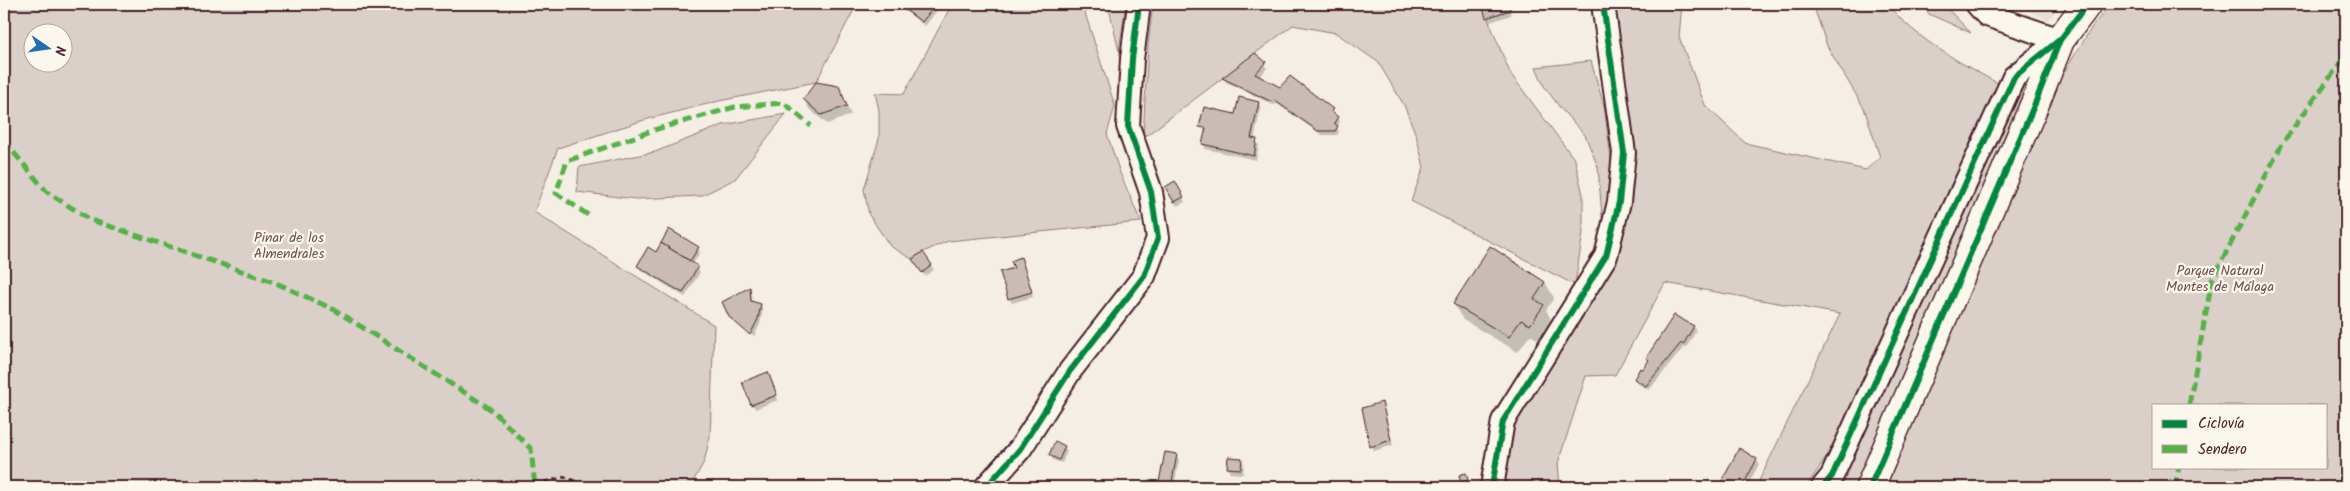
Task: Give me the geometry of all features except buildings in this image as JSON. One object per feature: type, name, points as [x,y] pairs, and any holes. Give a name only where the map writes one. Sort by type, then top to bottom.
[{"type":"main road","points":[[1870,487],[2036,101],[2060,40],[2087,4]]},
{"type":"street","points":[[986,487],[1020,449],[1070,371],[1144,276],[1158,238],[1151,192],[1128,126],[1132,59],[1139,4]]},
{"type":"street","points":[[1492,487],[1503,421],[1606,256],[1619,202],[1624,153],[1603,4]]},
{"type":"street","points":[[1977,4],[1987,15],[2060,40]]},
{"type":"street","points":[[1823,487],[1832,476],[2014,77],[2060,40]]},
{"type":"path","points":[[536,484],[565,476],[588,487]]},
{"type":"shaded area","points":[[2012,4],[2062,4],[2048,20]]},
{"type":"green space","name":"Pinar de los Almendrales","points":[[4,4],[857,4],[816,82],[719,101],[644,120],[558,148],[534,212],[714,325],[710,437],[704,462],[690,487],[4,487]]},
{"type":"green space","points":[[952,4],[1082,4],[1115,106],[1107,134],[1120,173],[1141,222],[948,241],[912,259],[890,246],[869,215],[864,189],[879,139],[879,110],[875,93],[904,94]]},
{"type":"green space","points":[[1108,4],[1126,4],[1119,51]]},
{"type":"green space","points":[[1153,4],[1482,4],[1510,73],[1575,160],[1583,195],[1583,232],[1575,285],[1411,201],[1424,167],[1416,135],[1404,105],[1378,62],[1336,33],[1293,25],[1143,138],[1148,45]]},
{"type":"green space","points":[[1612,4],[1682,4],[1679,37],[1705,105],[1745,143],[1866,170],[1880,157],[1864,108],[1827,46],[1813,4],[1887,4],[1912,29],[1939,49],[1999,84],[1834,446],[1806,487],[1756,487],[1840,314],[1665,283],[1615,375],[1586,376],[1558,463],[1560,487],[1501,487],[1504,454],[1523,404],[1625,220]]},
{"type":"green space","points":[[1920,4],[1943,4],[1971,33],[1929,14]]},
{"type":"green space","name":"Parque Natural Montes de Málaga","points":[[2110,4],[2346,4],[2346,487],[1837,487],[1845,475],[2020,86],[2053,90],[2092,27]]},
{"type":"green space","points":[[1591,61],[1604,106],[1613,173],[1603,228],[1598,167],[1585,135],[1561,109],[1544,86],[1536,67]]},
{"type":"green space","points":[[786,114],[735,179],[701,196],[636,199],[577,192],[579,167],[655,152],[723,125]]},
{"type":"marked path","points":[[2189,404],[2212,280],[2282,144],[2346,55]]},
{"type":"marked path","points":[[588,215],[556,193],[567,161],[657,129],[735,107],[784,103],[811,126]]},
{"type":"marked path","points":[[4,141],[47,192],[91,220],[274,282],[335,310],[492,410],[531,449],[535,487]]},
{"type":"marked path","points":[[2175,487],[2179,468]]},
{"type":"cycle path","points":[[986,487],[1020,449],[1070,371],[1144,276],[1158,238],[1151,192],[1128,126],[1132,59],[1139,4]]},
{"type":"cycle path","points":[[1492,487],[1503,421],[1606,256],[1619,202],[1624,153],[1603,4]]},
{"type":"cycle path","points":[[1870,487],[2036,101],[2060,40],[2087,4]]},
{"type":"cycle path","points":[[1823,487],[1832,476],[2014,77],[2058,41]]}]
